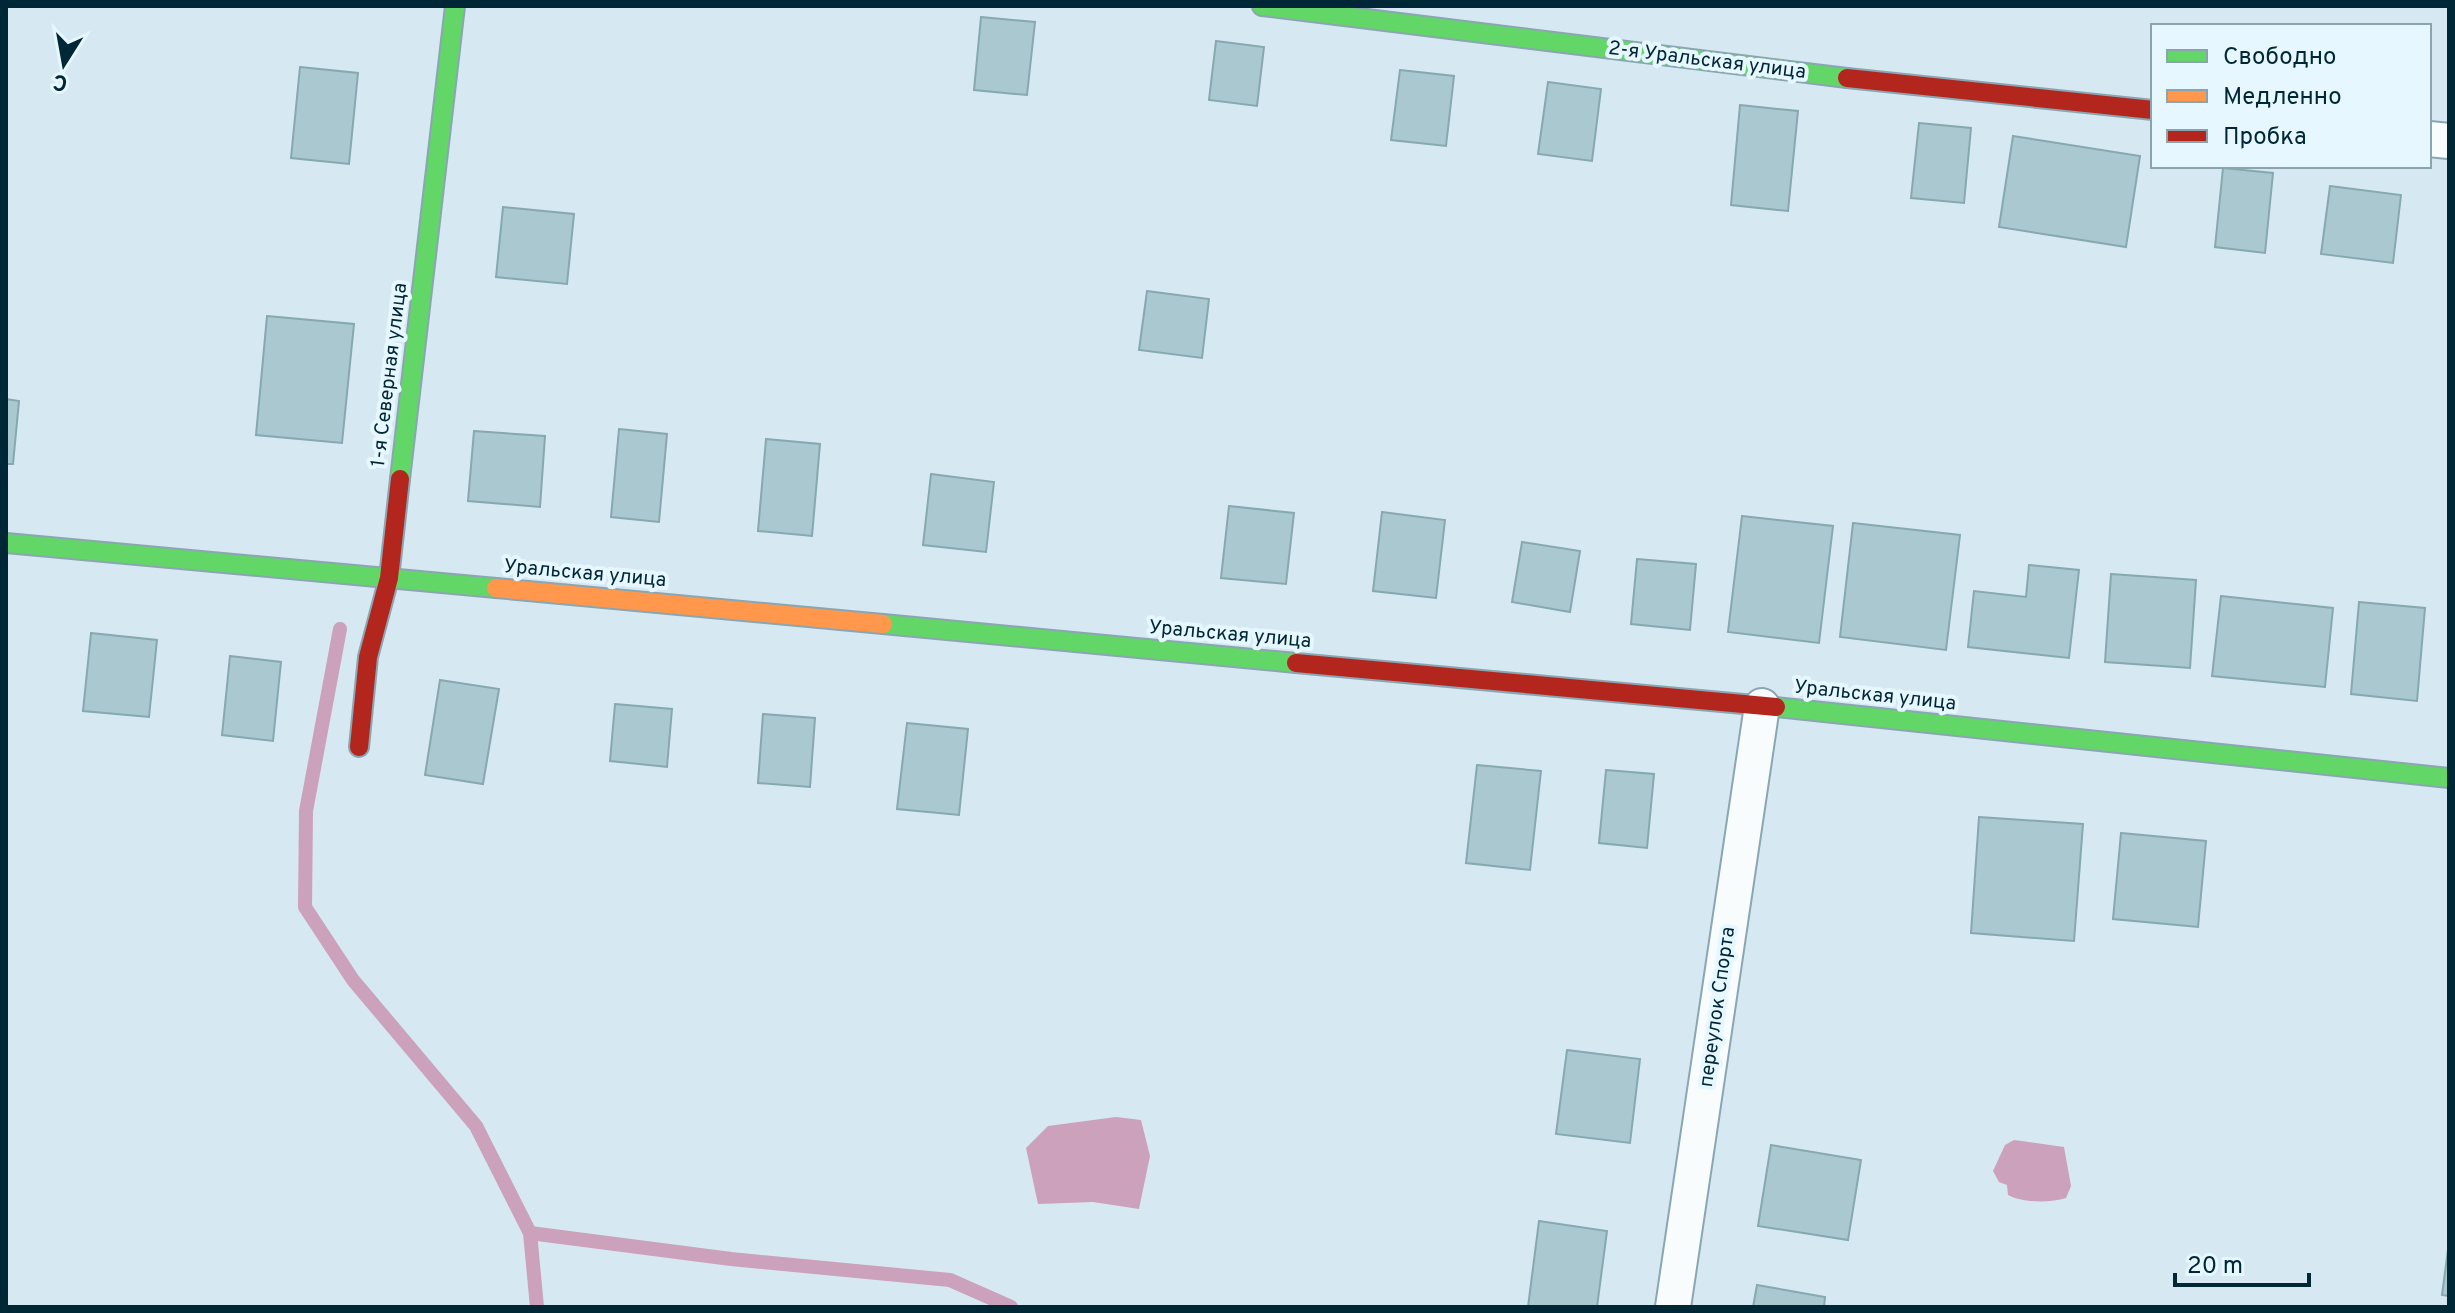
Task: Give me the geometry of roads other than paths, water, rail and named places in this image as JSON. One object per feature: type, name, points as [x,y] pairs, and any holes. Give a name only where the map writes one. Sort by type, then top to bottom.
[{"type":"main road","name":"1-я Северная улица","points":[[359,747],[368,657],[389,578],[455,6]]},
{"type":"main road","name":"2-я Уральская улица","points":[[1262,6],[1812,74],[2151,110]]},
{"type":"main road","name":"Уральская улица","points":[[6,543],[1762,706],[2449,778]]},
{"type":"street","name":"переулок Спорта","points":[[1673,1307],[1762,706]]},
{"type":"waterway","points":[[340,629],[306,811],[305,907],[353,980],[476,1126],[530,1233],[537,1307]]},
{"type":"waterway","points":[[530,1233],[731,1259],[950,1280],[1011,1307]]}]
